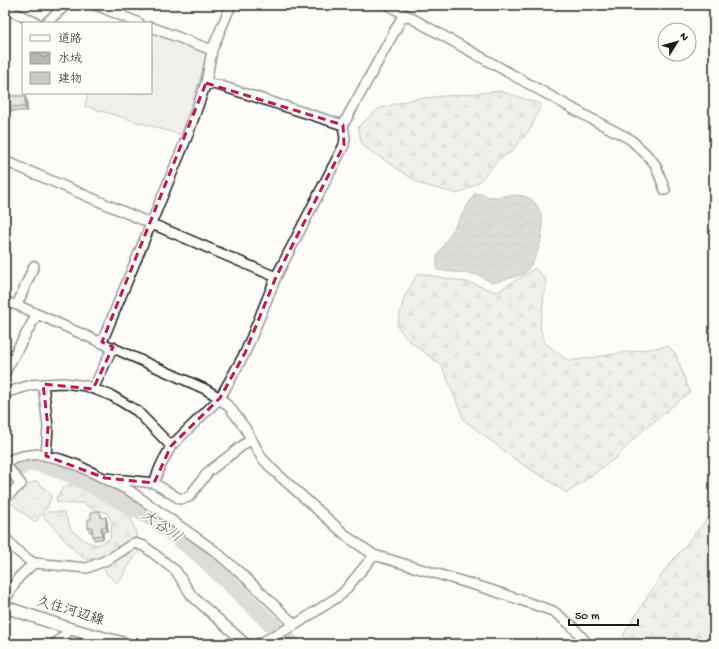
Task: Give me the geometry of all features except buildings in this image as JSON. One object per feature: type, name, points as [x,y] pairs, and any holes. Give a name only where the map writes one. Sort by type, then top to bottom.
[{"type":"main road","name":"久住河辺線","points":[[5,609],[11,609],[71,629],[126,644]]},
{"type":"street","points":[[47,22],[66,5]]},
{"type":"street","points":[[96,5],[137,22]]},
{"type":"street","points":[[102,342],[187,137],[206,83],[212,50],[231,5]]},
{"type":"street","points":[[388,5],[630,139],[655,164],[665,190]]},
{"type":"street","points":[[6,9],[34,22]]},
{"type":"street","points":[[154,483],[160,466],[171,446],[220,398],[245,353],[276,277],[344,146],[345,138],[343,125],[404,14]]},
{"type":"street","points":[[152,27],[212,50]]},
{"type":"street","points":[[206,83],[218,85],[343,125]]},
{"type":"street","points":[[5,161],[276,277]]},
{"type":"street","points":[[17,305],[34,266]]},
{"type":"street","points":[[5,302],[17,305],[102,342],[205,389],[220,398],[231,408],[262,458],[273,470],[349,538],[374,555],[484,588],[553,611],[571,625],[588,644]]},
{"type":"street","points":[[5,372],[36,314]]},
{"type":"street","points":[[93,389],[113,347]]},
{"type":"street","points":[[5,393],[31,385],[64,383],[86,386],[112,396],[137,411],[171,446]]},
{"type":"street","points":[[43,384],[48,427],[46,456]]},
{"type":"street","points":[[105,478],[154,483],[180,499],[189,497],[208,472],[251,438]]},
{"type":"street","points":[[5,498],[21,484],[6,466],[12,459],[39,454],[77,465],[130,491],[215,551],[295,625]]},
{"type":"street","points":[[5,537],[11,546],[34,563],[87,568],[109,559],[134,543],[144,546],[176,571],[192,596],[246,644]]},
{"type":"street","points":[[258,644],[295,625],[342,594],[374,555]]},
{"type":"street","points":[[5,600],[19,577],[34,563]]},
{"type":"street","points":[[55,644],[71,629]]},
{"type":"highlighted area","points":[[206,83],[343,125],[344,145],[276,277],[245,353],[220,398],[171,446],[154,483],[105,478],[46,456],[48,427],[43,384],[93,389],[113,347],[102,342]]},
{"type":"green space","points":[[152,32],[207,52],[201,76],[181,135],[85,106],[88,94],[152,94]]},
{"type":"green space","points":[[500,91],[541,104],[532,127],[511,152],[499,159],[479,182],[458,194],[420,184],[362,145],[358,127],[378,109],[413,99]]},
{"type":"green space","points":[[535,268],[546,280],[540,328],[545,343],[569,361],[668,346],[675,353],[690,392],[640,433],[617,457],[567,493],[512,457],[464,420],[442,366],[407,339],[397,326],[404,298],[418,273],[471,283],[497,292]]},
{"type":"green space","points":[[36,481],[52,495],[47,508],[35,522],[8,501],[24,486]]},
{"type":"green space","points":[[75,481],[128,510],[136,533],[139,552],[131,562],[118,584],[106,573],[100,559],[85,559],[75,551],[43,516],[48,512],[64,512],[72,531],[87,542],[98,545],[110,539],[112,522],[107,513],[93,509],[83,503],[67,504],[57,502],[56,497],[63,488]]},
{"type":"green space","points":[[714,511],[714,644],[627,644],[623,635],[664,571]]},
{"type":"water","points":[[475,193],[493,197],[514,195],[524,196],[532,200],[538,207],[541,215],[542,236],[536,257],[531,265],[522,274],[493,283],[478,275],[437,270],[437,256]]},
{"type":"waterway","name":"大谷川","points":[[5,478],[28,462],[41,464],[73,475],[154,519],[200,555],[292,644]]}]
